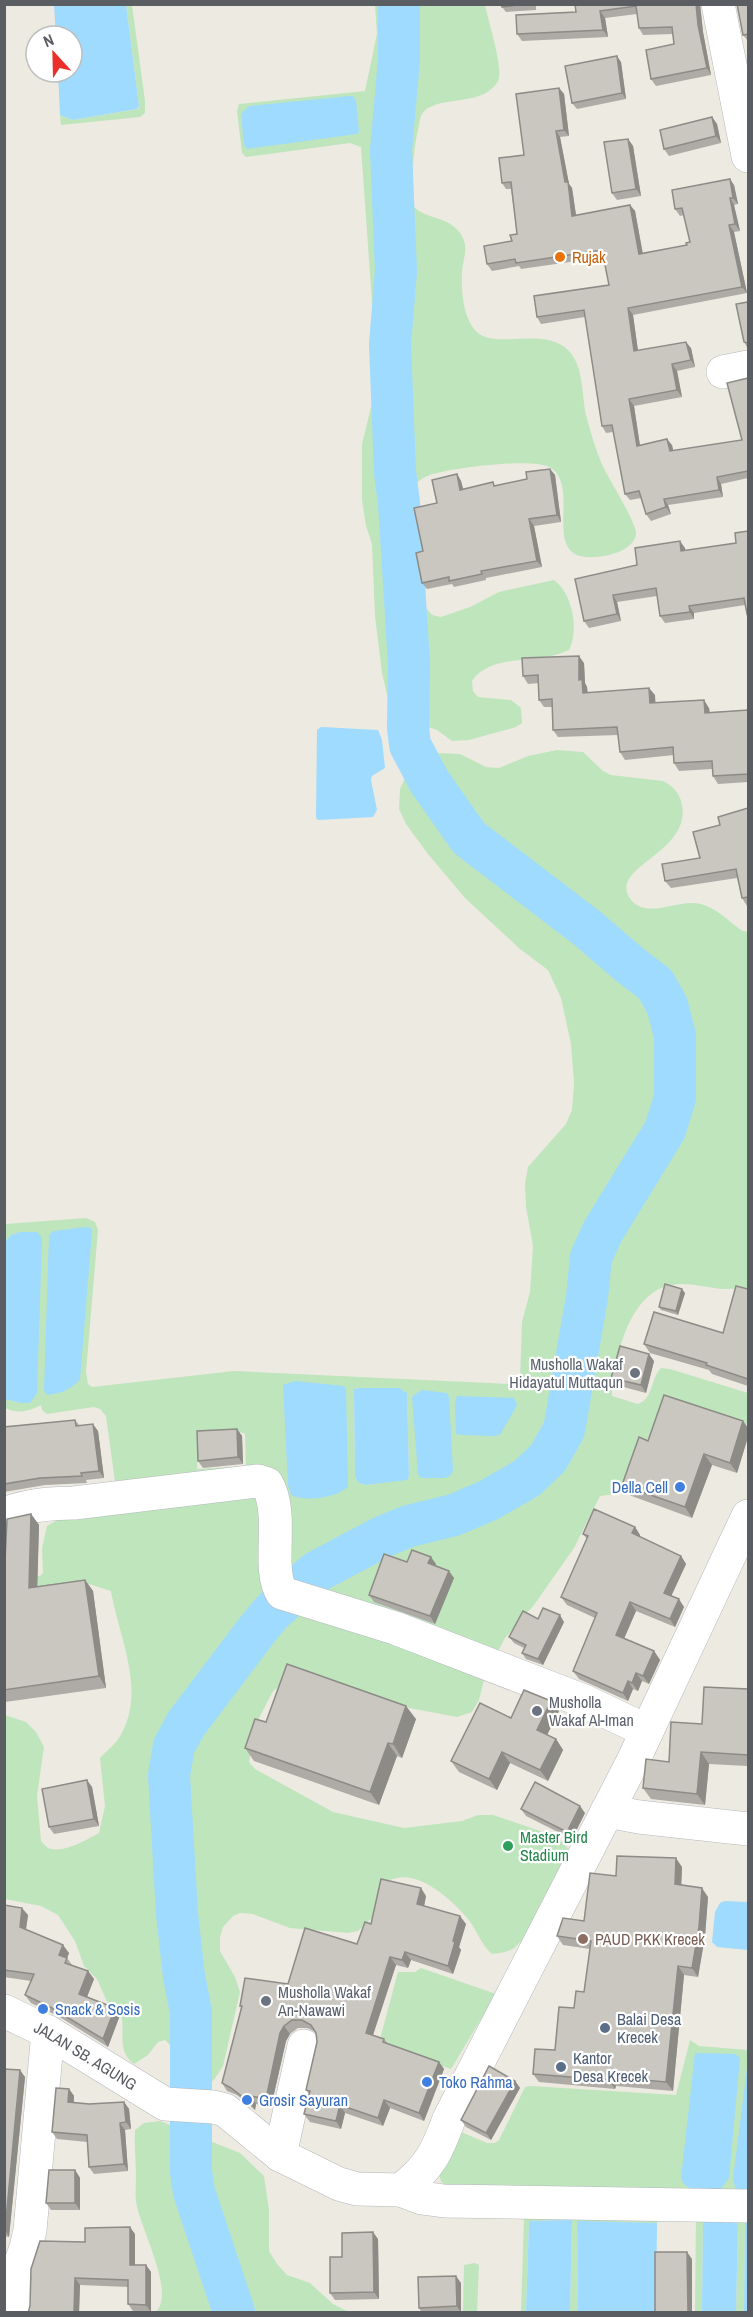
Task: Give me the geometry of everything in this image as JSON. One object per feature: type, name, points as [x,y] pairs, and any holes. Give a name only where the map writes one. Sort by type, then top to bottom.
[{"type":"street","points":[[718,4],[748,156]]},
{"type":"street","points":[[4,1514],[20,1508],[50,1503],[74,1503],[258,1481],[267,1484],[273,1498],[276,1580],[295,1597],[395,1628],[584,1701],[647,1731]]},
{"type":"street","points":[[401,2190],[420,2175],[440,2144],[449,2119],[647,1731],[748,1516]]},
{"type":"street","points":[[607,1811],[639,1817],[748,1829]]},
{"type":"street","name":"JALAN SB. AGUNG","points":[[4,2011],[48,2032],[165,2104],[225,2110],[280,2155]]},
{"type":"street","points":[[16,2313],[17,2273],[30,2230],[48,2032]]},
{"type":"street","points":[[304,2046],[280,2155],[339,2184],[357,2189],[401,2190],[422,2198],[444,2201],[748,2206]]},
{"type":"green space","points":[[126,5],[132,5],[145,113],[140,117],[61,125],[60,115],[73,120],[138,109]]},
{"type":"green space","points":[[375,5],[485,5],[499,66],[498,81],[491,90],[481,95],[436,105],[427,109],[421,116],[413,161],[414,207],[450,224],[463,238],[465,248],[462,272],[463,295],[469,320],[477,332],[485,337],[496,339],[534,339],[558,343],[573,357],[580,374],[585,410],[597,451],[627,511],[636,535],[625,549],[607,555],[595,557],[578,555],[568,548],[564,536],[563,491],[559,478],[551,468],[542,465],[528,463],[455,469],[428,476],[413,486],[409,500],[412,545],[426,608],[432,615],[441,617],[470,607],[499,592],[554,580],[561,586],[570,603],[574,633],[569,650],[551,656],[497,664],[479,673],[472,681],[473,691],[478,697],[511,700],[521,708],[522,723],[516,727],[469,740],[452,741],[437,730],[395,716],[391,712],[382,673],[375,616],[372,544],[366,526],[362,500],[362,444],[373,399],[375,344],[361,147],[350,143],[246,157],[242,153],[237,111],[239,104],[365,91],[377,34]]},
{"type":"green space","points":[[557,750],[583,752],[603,771],[611,775],[663,781],[670,785],[676,790],[681,801],[681,822],[674,836],[630,878],[626,888],[631,900],[644,908],[652,909],[685,903],[700,904],[714,909],[743,931],[748,932],[748,1289],[721,1289],[684,1284],[671,1285],[656,1291],[634,1314],[626,1330],[616,1365],[612,1396],[638,1404],[647,1397],[661,1368],[670,1369],[748,1393],[748,1425],[672,1403],[655,1443],[644,1446],[623,1488],[616,1494],[600,1496],[574,1548],[534,1605],[505,1638],[485,1676],[479,1700],[472,1712],[457,1717],[404,1707],[292,1677],[273,1691],[258,1720],[249,1762],[255,1769],[333,1812],[404,1828],[462,1821],[478,1815],[493,1815],[540,1831],[563,1842],[569,1850],[529,1930],[522,1941],[509,1951],[492,1954],[468,1919],[443,1894],[421,1881],[410,1878],[388,1881],[373,1917],[358,1931],[348,1933],[290,1928],[253,1914],[240,1913],[233,1916],[223,1927],[220,1951],[235,1977],[240,1992],[223,2066],[214,2080],[198,2089],[186,2090],[172,2050],[165,2040],[158,2042],[148,2055],[134,2064],[127,2057],[123,2048],[121,2014],[108,2004],[97,1979],[84,1966],[75,1941],[58,1915],[41,1906],[5,1899],[5,1715],[26,1722],[36,1732],[44,1747],[37,1796],[41,1841],[48,1848],[67,1848],[99,1833],[105,1806],[100,1758],[117,1741],[126,1723],[131,1704],[131,1686],[125,1647],[111,1591],[89,1584],[62,1586],[5,1601],[5,1530],[8,1532],[12,1576],[40,1576],[43,1573],[42,1548],[47,1526],[59,1519],[119,1511],[106,1416],[100,1409],[94,1407],[47,1414],[42,1410],[41,1405],[23,1411],[5,1408],[5,1399],[21,1403],[37,1232],[15,1234],[5,1241],[5,1224],[86,1218],[95,1222],[98,1230],[86,1372],[88,1384],[92,1387],[234,1371],[512,1384],[520,1381],[522,1322],[530,1292],[533,1246],[526,1207],[525,1184],[528,1167],[566,1124],[572,1110],[574,1083],[571,1044],[561,998],[548,970],[520,949],[465,898],[428,854],[406,824],[399,809],[400,789],[408,771],[421,760],[438,753],[460,754],[486,767],[499,768],[528,756]],"holes":[[[399,1388],[407,1393],[409,1476],[407,1479],[366,1485],[359,1483],[355,1477],[354,1389]],[[240,1432],[245,1434],[246,1466],[197,1469],[198,1436]]]},
{"type":"green space","points":[[421,1968],[496,1994],[451,2069],[406,2053],[380,2039],[398,1972],[415,1972]]},
{"type":"green space","points":[[690,2040],[699,2046],[748,2050],[740,2192],[745,2222],[744,2312],[736,2312],[738,2223],[703,2222],[702,2312],[695,2312],[696,2210],[662,2211],[657,2223],[577,2222],[578,2312],[570,2312],[572,2220],[529,2221],[526,2312],[521,2312],[524,2217],[480,2218],[481,2203],[445,2186],[441,2181],[438,2171],[461,2132],[487,2143],[495,2143],[499,2140],[525,2087],[530,2086],[676,2095]]},
{"type":"green space","points":[[160,2121],[240,2153],[264,2176],[269,2210],[269,2251],[277,2264],[287,2275],[310,2283],[333,2304],[349,2312],[156,2312],[161,2302],[162,2289],[155,2258],[136,2201],[135,2130],[144,2123]]},
{"type":"green space","points":[[475,2263],[479,2265],[477,2312],[463,2312],[464,2265]]},
{"type":"water","points":[[54,5],[126,5],[139,106],[137,109],[73,120],[60,115],[59,84],[84,84],[84,24],[55,24]]},
{"type":"water","points":[[353,96],[356,101],[359,131],[357,134],[247,149],[244,145],[241,114],[249,106]]},
{"type":"water","points":[[321,727],[378,730],[382,740],[385,768],[372,776],[371,780],[377,810],[373,817],[318,820],[316,818],[317,730]]},
{"type":"water","points":[[91,1228],[92,1231],[80,1379],[74,1386],[47,1395],[44,1390],[49,1235],[54,1231]]},
{"type":"water","points":[[20,1232],[37,1232],[42,1238],[37,1393],[30,1403],[4,1399],[5,1241],[11,1235]]},
{"type":"water","points":[[295,1381],[344,1386],[346,1389],[348,1486],[329,1496],[297,1497],[291,1495],[288,1485],[283,1385]]},
{"type":"water","points":[[399,1388],[407,1393],[409,1476],[407,1480],[366,1485],[359,1483],[355,1477],[354,1389]]},
{"type":"water","points":[[421,1390],[447,1393],[449,1397],[453,1470],[451,1475],[445,1478],[421,1478],[418,1474],[412,1397]]},
{"type":"water","points":[[457,1396],[514,1398],[517,1405],[500,1435],[460,1435],[456,1434],[455,1403]]},
{"type":"water","points":[[725,1901],[748,1902],[748,1950],[717,1947],[712,1942],[715,1912],[720,1903]]},
{"type":"water","points":[[695,2053],[735,2054],[740,2058],[729,2178],[719,2191],[692,2189],[687,2187],[681,2178]]},
{"type":"water","points":[[748,2060],[748,2192],[740,2192],[735,2187],[733,2179]]},
{"type":"water","points":[[572,2220],[570,2312],[526,2312],[529,2221]]},
{"type":"water","points":[[577,2221],[657,2223],[656,2312],[578,2312]]},
{"type":"water","points":[[703,2222],[738,2222],[736,2312],[702,2312]]},
{"type":"water","points":[[745,2222],[748,2222],[748,2312],[744,2312]]},
{"type":"building","points":[[501,4],[524,4],[502,7]]},
{"type":"building","points":[[575,4],[696,4],[707,68],[651,79],[646,50],[674,44],[672,27],[639,28],[636,6],[600,11],[603,30],[517,34],[516,15],[576,12]]},
{"type":"building","points":[[737,4],[748,4],[748,34],[743,35]]},
{"type":"building","points":[[617,56],[622,93],[572,103],[565,66]]},
{"type":"building","points":[[559,88],[564,130],[556,131],[565,182],[568,182],[572,216],[630,205],[639,254],[687,245],[686,243],[690,242],[682,208],[675,209],[672,190],[730,179],[733,198],[730,198],[735,224],[729,225],[742,287],[628,308],[634,351],[686,342],[691,360],[672,364],[677,390],[629,399],[637,446],[667,439],[670,451],[742,440],[727,383],[748,378],[748,471],[717,477],[719,490],[664,499],[666,507],[646,514],[639,491],[625,494],[612,425],[602,426],[584,310],[537,317],[534,296],[609,285],[602,250],[516,263],[515,259],[487,264],[484,246],[512,241],[510,235],[517,234],[511,182],[502,183],[499,158],[524,155],[516,94]]},
{"type":"building","points":[[712,117],[716,136],[664,149],[660,130]]},
{"type":"building","points":[[628,139],[636,189],[612,193],[604,142]]},
{"type":"building","points":[[748,302],[748,343],[744,342],[736,304]]},
{"type":"building","points":[[550,469],[557,515],[529,519],[537,561],[481,571],[482,574],[449,581],[449,577],[422,583],[416,553],[423,551],[414,508],[437,503],[432,480],[457,474],[460,490],[493,482],[494,486],[527,479],[526,472]]},
{"type":"building","points":[[748,531],[747,614],[744,598],[689,606],[690,612],[660,616],[656,588],[613,595],[617,614],[584,621],[575,579],[637,565],[635,548],[680,541],[681,551],[736,543],[735,533]]},
{"type":"building","points":[[579,656],[579,680],[582,679],[583,693],[649,688],[650,703],[704,700],[705,713],[748,710],[748,774],[713,776],[712,761],[674,763],[673,747],[620,752],[617,727],[553,730],[552,699],[539,700],[538,675],[523,676],[522,658]]},
{"type":"building","points":[[748,808],[748,897],[742,898],[736,869],[665,881],[662,864],[700,858],[693,832],[720,825],[718,817]]},
{"type":"building","points":[[665,1284],[682,1289],[676,1311],[659,1307]]},
{"type":"building","points":[[736,1286],[748,1289],[748,1379],[706,1365],[707,1363],[644,1344],[654,1312],[723,1333]]},
{"type":"building","points":[[620,1346],[649,1354],[641,1385],[611,1378]]},
{"type":"building","points":[[664,1395],[743,1421],[730,1463],[704,1454],[685,1507],[622,1485],[639,1437],[648,1441]]},
{"type":"building","points":[[75,1420],[76,1426],[93,1424],[99,1471],[81,1473],[82,1476],[40,1478],[4,1484],[4,1427]]},
{"type":"building","points":[[237,1429],[238,1457],[198,1461],[197,1431]]},
{"type":"building","points":[[594,1509],[635,1527],[632,1533],[681,1556],[664,1593],[679,1599],[670,1619],[630,1602],[616,1635],[654,1651],[643,1676],[636,1673],[632,1683],[628,1681],[623,1693],[573,1671],[597,1613],[561,1597],[588,1536],[583,1534]]},
{"type":"building","points":[[31,1514],[29,1588],[85,1580],[99,1676],[4,1690],[4,1582],[7,1519]]},
{"type":"building","points":[[412,1550],[431,1557],[428,1563],[449,1571],[430,1616],[369,1595],[384,1554],[407,1562]]},
{"type":"building","points":[[543,1608],[560,1615],[538,1659],[522,1653],[526,1645],[509,1637],[523,1611],[538,1619]]},
{"type":"building","points":[[287,1664],[406,1706],[393,1744],[388,1743],[370,1792],[245,1748],[255,1719],[266,1722]]},
{"type":"building","points":[[704,1687],[748,1689],[748,1755],[701,1752],[697,1794],[643,1788],[646,1759],[669,1762],[671,1722],[702,1724]]},
{"type":"building","points":[[524,1690],[551,1701],[537,1730],[556,1739],[540,1770],[502,1752],[489,1779],[451,1761],[480,1703],[511,1718]]},
{"type":"building","points":[[87,1780],[94,1819],[49,1827],[42,1789]]},
{"type":"building","points":[[535,1782],[580,1806],[567,1832],[521,1809]]},
{"type":"building","points":[[617,1856],[676,1858],[675,1884],[702,1888],[699,1927],[692,1968],[678,1966],[666,2082],[533,2074],[535,2049],[555,2050],[559,2007],[574,2008],[576,1991],[584,1992],[591,1941],[557,1936],[563,1918],[584,1921],[590,1873],[616,1876]]},
{"type":"building","points":[[381,1879],[421,1888],[417,1904],[460,1916],[448,1966],[405,1952],[402,1960],[390,1957],[366,2033],[384,2039],[383,2042],[439,2062],[419,2113],[384,2100],[378,2118],[340,2105],[336,2121],[304,2114],[310,2091],[306,2090],[317,2042],[316,2033],[311,2025],[302,2020],[292,2020],[284,2026],[280,2033],[266,2099],[251,2096],[249,2102],[222,2083],[242,2006],[240,2006],[245,1978],[288,1984],[305,1928],[357,1944],[365,1922],[371,1924]]},
{"type":"building","points":[[4,1905],[22,1908],[20,1927],[63,1945],[59,1955],[67,1958],[65,1963],[88,1971],[79,1994],[115,2008],[103,2039],[52,2008],[25,1995],[34,1974],[4,1970]]},
{"type":"building","points":[[489,2066],[515,2081],[486,2133],[461,2120]]},
{"type":"building","points":[[4,2069],[20,2070],[5,2230],[4,2230]]},
{"type":"building","points":[[56,2088],[69,2089],[68,2102],[89,2104],[124,2102],[126,2122],[120,2123],[124,2164],[89,2167],[87,2135],[52,2132]]},
{"type":"building","points":[[49,2170],[75,2170],[75,2203],[46,2203]]},
{"type":"building","points":[[130,2227],[130,2265],[146,2265],[146,2305],[128,2304],[128,2280],[75,2278],[74,2313],[28,2313],[31,2269],[40,2241],[85,2242],[85,2228]]},
{"type":"building","points":[[373,2232],[374,2292],[330,2293],[330,2257],[342,2257],[342,2233]]},
{"type":"building","points":[[655,2252],[687,2252],[688,2313],[655,2313]]},
{"type":"building","points":[[456,2276],[457,2306],[419,2308],[418,2277]]},
{"type":"waterway","points":[[234,2312],[194,2192],[191,2172],[191,2012],[184,1976],[177,1914],[169,1775],[174,1746],[186,1724],[257,1630],[271,1613],[316,1572],[382,1537],[409,1526],[454,1515],[489,1500],[527,1478],[548,1458],[564,1430],[587,1297],[591,1257],[603,1231],[665,1130],[675,1098],[675,1036],[667,1005],[655,984],[587,928],[469,838],[429,781],[410,745],[409,664],[395,472],[390,344],[396,271],[391,150],[399,60],[399,4]]},
{"type":"place","name":"Rujak","points":[[560,257]]},
{"type":"place","name":"Musholla Wakaf Hidayatul Muttaqun","points":[[635,1373]]},
{"type":"place","name":"Della Cell","points":[[680,1487]]},
{"type":"place","name":"Musholla Wakaf Al-Iman","points":[[537,1711]]},
{"type":"place","name":"Master Bird Stadium","points":[[508,1846]]},
{"type":"place","name":"PAUD PKK Krecek","points":[[583,1939]]},
{"type":"place","name":"Musholla Wakaf An-Nawawi","points":[[266,2001]]},
{"type":"place","name":"Snack & Sosis","points":[[43,2009]]},
{"type":"place","name":"Balai Desa Krecek","points":[[605,2028]]},
{"type":"place","name":"Kantor Desa Krecek","points":[[561,2067]]},
{"type":"place","name":"Toko Rahma","points":[[427,2082]]},
{"type":"place","name":"Grosir Sayuran","points":[[247,2100]]}]
